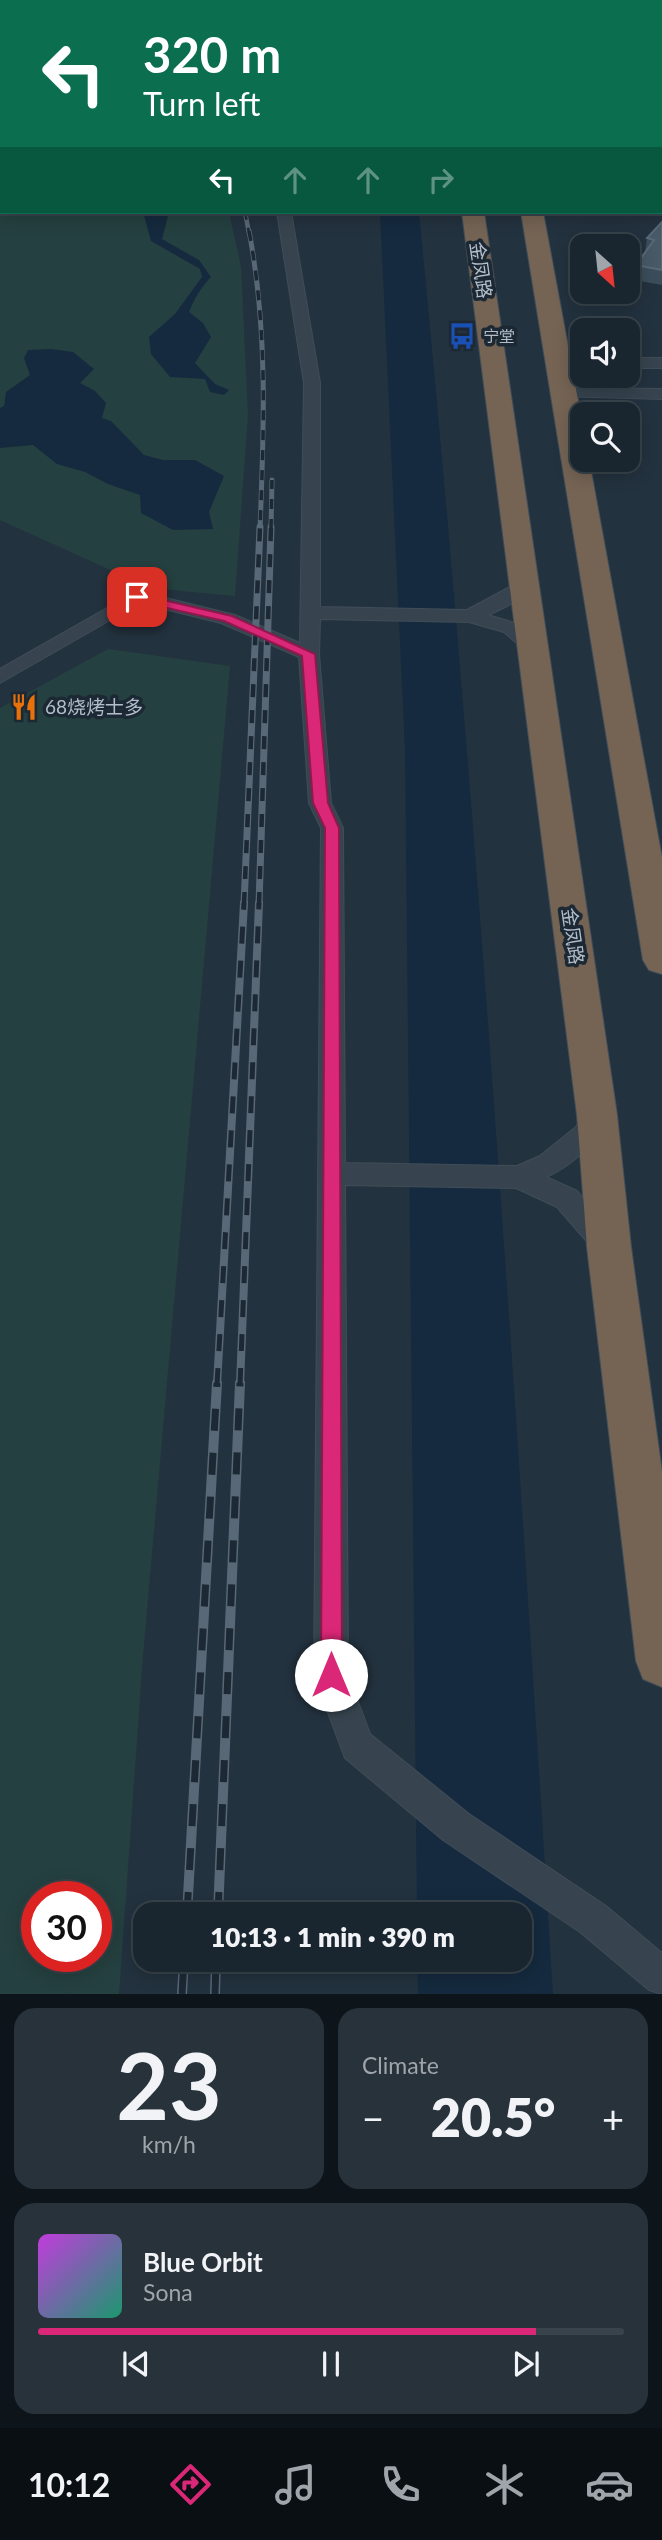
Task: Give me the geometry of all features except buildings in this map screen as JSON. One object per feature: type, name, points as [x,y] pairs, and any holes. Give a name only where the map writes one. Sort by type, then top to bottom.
[{"type":"highway","name":"金凤路","points":[[473,214],[597,1115],[609,1247],[662,1661]]},
{"type":"highway","points":[[533,214],[570,362],[562,393],[662,960]]},
{"type":"street","points":[[284,214],[312,383],[309,654],[320,803],[332,828],[331,1675],[357,1746],[456,1827],[593,1919],[662,1977]]},
{"type":"street","points":[[640,363],[662,363]]},
{"type":"street","points":[[562,393],[662,394]]},
{"type":"street","points":[[470,615],[503,601],[523,586]]},
{"type":"street","points":[[0,677],[137,597],[228,618],[309,654]]},
{"type":"street","points":[[310,613],[470,615],[511,628],[533,648]]},
{"type":"street","points":[[331,1174],[510,1177],[550,1164],[586,1134],[597,1115]]},
{"type":"street","points":[[510,1177],[567,1199],[609,1247]]},
{"type":"green space","points":[[0,214],[229,214],[241,267],[248,415],[235,596],[150,588],[0,520]]},
{"type":"green space","points":[[108,649],[230,666],[143,1656],[119,1994],[0,1994],[0,708]]},
{"type":"water","points":[[144,214],[168,214],[162,239],[199,260],[211,277],[198,293],[189,312],[203,323],[211,337],[195,363],[215,384],[229,390],[224,395],[210,392],[205,379],[170,377],[151,354],[149,337],[175,314],[202,277],[200,269],[151,241]]},
{"type":"water","points":[[380,214],[419,214],[477,880],[510,1325],[553,1994],[418,1994],[417,1972],[532,1972],[532,1902],[417,1902],[405,751]]},
{"type":"water","points":[[28,350],[73,352],[94,369],[80,383],[95,391],[106,403],[102,418],[111,421],[144,455],[163,460],[195,460],[224,476],[209,512],[213,529],[173,530],[141,513],[140,495],[108,484],[85,472],[57,464],[33,445],[0,448],[0,408],[4,406],[6,392],[30,375],[24,358]]},
{"type":"railway","points":[[245,214],[249,233]]},
{"type":"railway","points":[[249,231],[262,342],[260,529]]},
{"type":"railway","points":[[271,529],[272,480]]},
{"type":"railway","points":[[244,905],[260,527]]},
{"type":"railway","points":[[259,905],[271,527]]},
{"type":"railway","points":[[217,1385],[244,903]]},
{"type":"railway","points":[[240,1385],[259,903]]},
{"type":"railway","points":[[188,1902],[217,1383]]},
{"type":"railway","points":[[218,1902],[240,1383]]},
{"type":"railway","points":[[182,1994],[183,1972]]},
{"type":"railway","points":[[215,1994],[216,1972]]},
{"type":"place","name":"宁堂","points":[[462,336]]},
{"type":"place","name":"68烧烤士多","points":[[24,707]]},
{"type":"route","points":[[137,597],[228,618],[309,654],[320,803],[332,828],[331,1675]]}]
